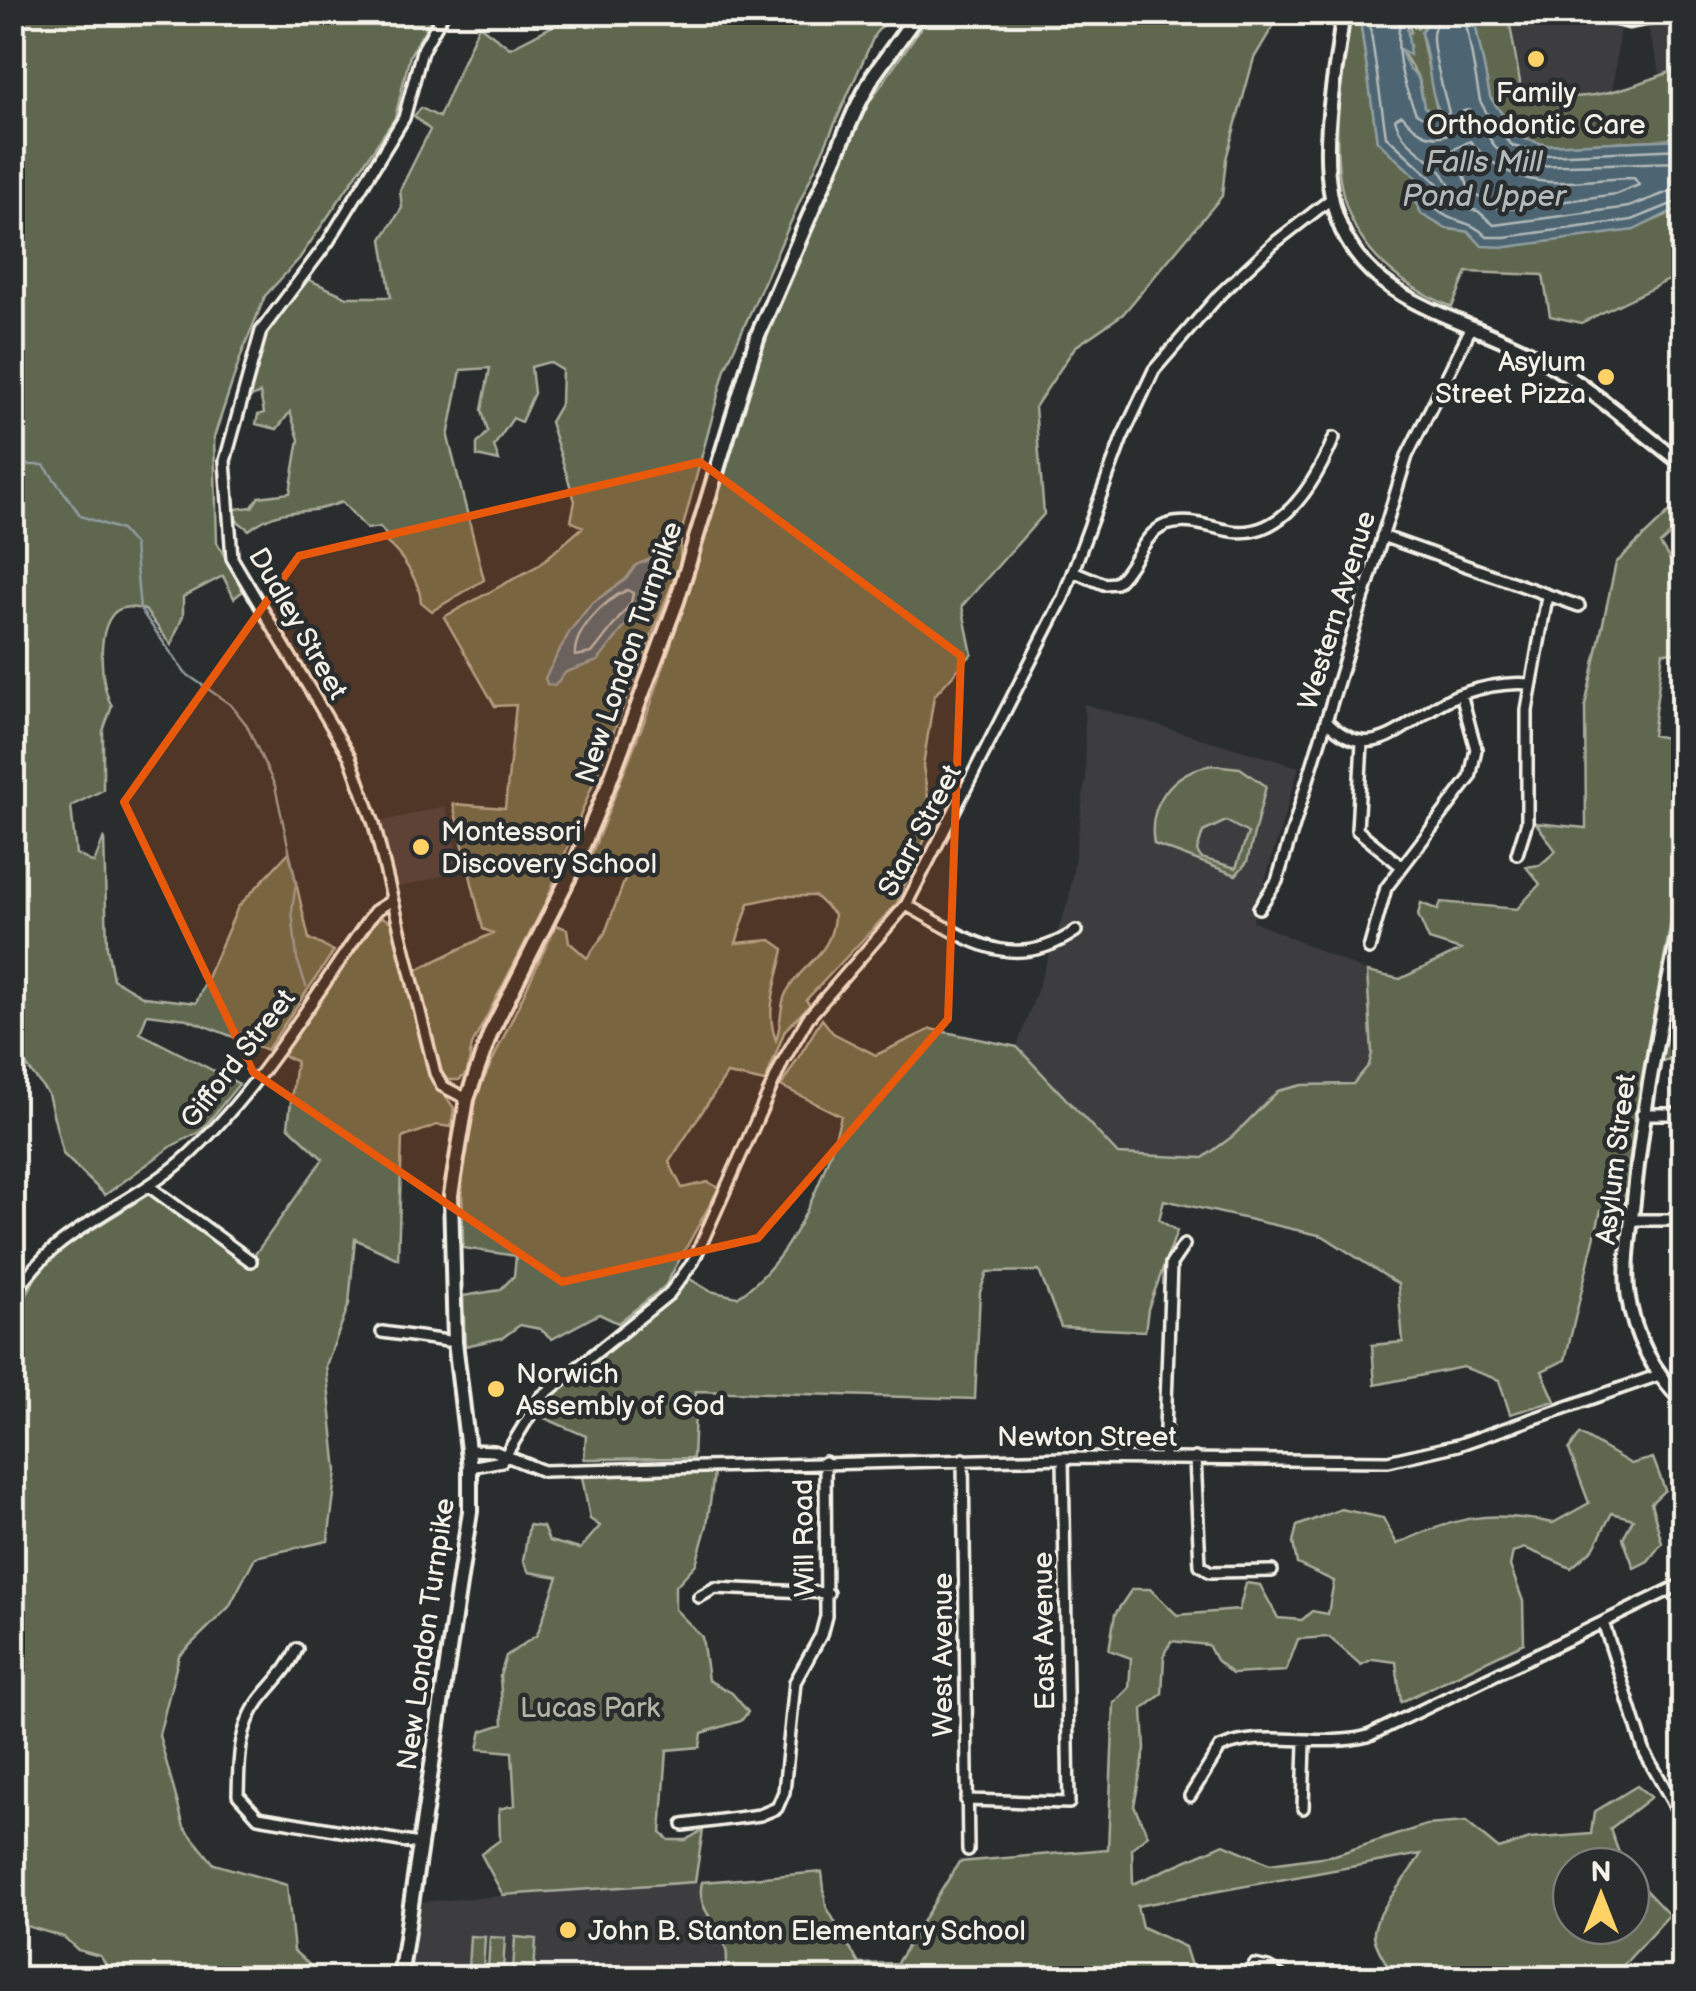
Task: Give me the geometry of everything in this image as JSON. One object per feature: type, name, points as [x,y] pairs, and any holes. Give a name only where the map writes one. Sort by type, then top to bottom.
[{"type":"main road","name":"New London Turnpike","points":[[400,1978],[470,1510],[470,1468],[455,1342],[451,1195],[467,1099],[491,1032],[575,865],[610,783],[682,587],[758,335],[856,109],[873,76],[919,12]]},
{"type":"street","name":"Dudley Street","points":[[444,12],[422,51],[404,118],[328,242],[262,331],[225,460],[232,558],[350,757],[374,824],[435,1072],[442,1086],[467,1099]]},
{"type":"street","points":[[1343,12],[1328,150],[1331,199],[1357,251],[1383,281],[1410,302],[1541,359],[1684,465]]},
{"type":"street","points":[[1590,12],[1638,21],[1680,12]]},
{"type":"street","name":"Starr Street","points":[[506,1456],[541,1397],[668,1294],[693,1262],[783,1061],[808,1018],[906,905],[1074,572],[1122,438],[1154,370],[1220,294],[1331,199]]},
{"type":"street","name":"Western Avenue","points":[[1259,908],[1277,881],[1407,456],[1470,330]]},
{"type":"street","points":[[1074,572],[1104,584],[1116,583],[1154,532],[1173,523],[1196,522],[1231,532],[1268,526],[1318,474],[1334,438]]},
{"type":"street","points":[[1382,536],[1579,606]]},
{"type":"street","points":[[1518,854],[1527,822],[1530,684],[1548,597]]},
{"type":"street","points":[[1326,720],[1336,731],[1362,744],[1382,741],[1461,694],[1530,684]]},
{"type":"street","points":[[1369,949],[1386,888],[1470,778],[1476,763],[1461,694]]},
{"type":"street","points":[[1362,744],[1356,830],[1401,866]]},
{"type":"street","name":"Gifford Street","points":[[12,1301],[38,1260],[150,1187],[222,1121],[375,912],[391,901]]},
{"type":"street","points":[[906,905],[982,946],[1005,952],[1044,948],[1076,931]]},
{"type":"street","name":"Asylum Street","points":[[1684,909],[1642,1114],[1628,1294],[1639,1338],[1659,1375],[1684,1402]]},
{"type":"street","points":[[1642,1114],[1684,1114]]},
{"type":"street","points":[[150,1187],[251,1261]]},
{"type":"street","points":[[1632,1220],[1684,1220]]},
{"type":"street","points":[[1164,1458],[1171,1264],[1184,1244]]},
{"type":"street","points":[[382,1332],[455,1342]]},
{"type":"street","name":"Newton Street","points":[[506,1456],[543,1471],[963,1459],[1406,1458],[1659,1375]]},
{"type":"street","points":[[468,1450],[506,1456]]},
{"type":"street","points":[[470,1468],[498,1464],[506,1456]]},
{"type":"street","name":"East Avenue","points":[[966,1800],[1069,1803],[1063,1458]]},
{"type":"street","points":[[1194,1458],[1200,1566],[1210,1572],[1272,1570]]},
{"type":"street","name":"West Avenue","points":[[963,1459],[968,1850]]},
{"type":"street","name":"Will Road","points":[[683,1825],[760,1815],[776,1808],[784,1792],[796,1682],[821,1635],[828,1593],[825,1462]]},
{"type":"street","points":[[1190,1796],[1220,1748],[1253,1740],[1304,1743],[1368,1736],[1456,1697],[1684,1582]]},
{"type":"street","points":[[699,1597],[715,1588],[828,1593]]},
{"type":"street","points":[[1603,1622],[1645,1753],[1684,1822]]},
{"type":"street","points":[[297,1649],[287,1672],[260,1699],[244,1726],[238,1795],[258,1817],[420,1844]]},
{"type":"street","points":[[1303,1808],[1304,1743]]},
{"type":"street","points":[[1254,1965],[1284,1978]]},
{"type":"street","points":[[1675,1978],[1684,1972]]},
{"type":"highlighted area","points":[[700,462],[961,656],[948,1019],[758,1238],[562,1282],[253,1072],[124,802],[299,556]]},
{"type":"shaded area","points":[[1508,13],[1577,13],[1620,27],[1612,93],[1606,97],[1553,100],[1521,94]]},
{"type":"shaded area","points":[[1683,18],[1683,67],[1661,76],[1648,27]]},
{"type":"shaded area","points":[[1084,704],[1299,767],[1253,921],[1367,972],[1372,1053],[1362,1076],[1352,1084],[1296,1086],[1278,1091],[1233,1136],[1203,1158],[1118,1154],[1017,1047],[1069,899],[1086,777]]},
{"type":"shaded area","name":"Montessori Discovery School","points":[[445,806],[462,871],[397,888],[380,822]]},
{"type":"shaded area","points":[[1683,948],[1683,1035],[1671,1035],[1668,1015]]},
{"type":"shaded area","name":"John B. Stanton Elementary School","points":[[702,1882],[704,1906],[728,1943],[725,1978],[408,1978],[420,1902]]},
{"type":"green space","points":[[13,12],[435,13],[410,55],[395,118],[299,259],[265,296],[214,437],[217,542],[243,591],[234,598],[223,576],[183,597],[183,616],[171,645],[145,610],[125,608],[114,613],[102,646],[103,673],[112,706],[103,731],[103,790],[71,806],[76,854],[94,863],[104,837],[107,947],[113,979],[144,997],[196,1003],[238,907],[289,852],[309,939],[334,951],[267,1050],[187,1019],[147,1014],[140,1033],[239,1084],[201,1131],[172,1146],[105,1195],[63,1154],[48,1094],[13,1048]]},
{"type":"green space","points":[[578,13],[893,13],[875,34],[725,369],[681,534],[680,564],[546,902],[472,1045],[467,1073],[459,1080],[448,1080],[439,1070],[416,970],[493,933],[483,929],[453,804],[505,808],[516,705],[495,706],[444,617],[539,565],[583,527],[571,521],[575,501],[550,422],[561,403],[562,370],[549,362],[531,367],[534,393],[521,422],[513,418],[494,446],[499,461],[477,456],[477,444],[488,432],[482,410],[490,368],[461,370],[448,437],[484,580],[432,611],[421,602],[414,578],[387,543],[388,537],[380,527],[367,529],[342,502],[273,516],[249,530],[235,519],[235,509],[252,507],[259,497],[290,493],[299,439],[290,412],[277,429],[256,424],[258,415],[264,413],[260,393],[247,399],[269,326],[305,278],[347,297],[391,297],[382,239],[402,208],[400,190],[430,130],[414,116],[421,108],[439,117],[479,25],[510,48]]},
{"type":"green space","points":[[931,13],[1281,13],[1254,58],[1226,159],[1222,196],[1123,314],[1075,347],[1035,407],[1044,514],[962,606],[972,654],[934,696],[923,766],[932,823],[897,903],[806,1000],[810,1005],[785,1030],[765,1082],[727,1074],[669,1162],[682,1188],[708,1182],[719,1188],[665,1286],[618,1323],[599,1314],[552,1339],[540,1329],[520,1325],[502,1338],[465,1346],[463,1296],[500,1290],[514,1276],[516,1256],[463,1248],[462,1170],[477,1094],[556,925],[567,929],[569,942],[587,958],[605,933],[627,874],[590,858],[651,704],[698,563],[729,444],[787,282],[868,104]],"holes":[[[782,896],[815,896],[834,914],[832,928],[823,949],[786,993],[776,1040],[771,1017],[784,949],[771,940],[736,943],[749,903]]]},
{"type":"green space","points":[[1350,13],[1359,13],[1377,140],[1428,188],[1429,199],[1416,191],[1413,198],[1422,214],[1447,229],[1466,231],[1504,247],[1632,230],[1680,209],[1683,201],[1683,282],[1669,280],[1581,323],[1550,316],[1543,275],[1467,272],[1452,307],[1406,282],[1373,254],[1352,221],[1341,186],[1337,146],[1339,104]]},
{"type":"green space","points":[[1410,13],[1431,13],[1421,33],[1438,115],[1424,107],[1419,79],[1400,48],[1410,46],[1405,35],[1411,32],[1408,22],[1416,27]]},
{"type":"green space","points":[[1473,13],[1508,13],[1522,94],[1566,97],[1604,93],[1683,67],[1683,139],[1546,145],[1518,137],[1490,97]]},
{"type":"green space","points":[[1683,499],[1683,523],[1660,544],[1675,568],[1683,567],[1683,654],[1663,652],[1652,735],[1683,742],[1683,853],[1635,1121],[1626,1215],[1601,1210],[1565,1360],[1542,1371],[1555,1401],[1510,1414],[1499,1380],[1463,1367],[1375,1385],[1372,1345],[1403,1342],[1398,1284],[1323,1236],[1164,1200],[1159,1220],[1177,1231],[1148,1309],[1145,1331],[1061,1327],[1039,1271],[987,1272],[980,1292],[975,1399],[696,1391],[693,1458],[584,1459],[586,1436],[535,1414],[690,1279],[710,1291],[737,1297],[757,1282],[790,1241],[816,1191],[841,1116],[781,1086],[822,1019],[833,1033],[876,1055],[931,1029],[1017,1047],[1118,1154],[1203,1158],[1233,1136],[1278,1091],[1302,1085],[1353,1084],[1369,1065],[1372,1053],[1367,972],[1400,979],[1461,950],[1429,940],[1418,915],[1421,903],[1438,910],[1441,902],[1517,909],[1540,884],[1526,867],[1540,865],[1556,851],[1536,823],[1586,828],[1585,706],[1616,563]]},
{"type":"green space","points":[[1198,768],[1240,768],[1266,786],[1247,862],[1236,875],[1154,844],[1154,816],[1165,792]],"holes":[[[1226,821],[1248,833],[1236,868],[1201,858],[1197,851],[1203,832]]]},
{"type":"green space","points":[[382,917],[393,923],[432,1077],[454,1108],[451,1127],[437,1125],[402,1138],[398,1259],[355,1239],[349,1304],[326,1366],[337,1471],[328,1541],[255,1557],[229,1607],[179,1656],[159,1735],[184,1827],[214,1864],[287,1885],[294,1951],[324,1978],[116,1978],[100,1956],[78,1950],[64,1937],[13,1922],[12,1325],[44,1260],[159,1188],[251,1260],[323,1159],[288,1126],[296,1061],[278,1054],[376,919]]},
{"type":"green space","points":[[1668,1015],[1671,1035],[1683,1035],[1683,1055],[1660,1062]]},
{"type":"green space","points":[[1580,1434],[1631,1464],[1653,1458],[1665,1490],[1651,1503],[1662,1543],[1648,1561],[1634,1568],[1623,1538],[1633,1519],[1612,1513],[1593,1549],[1571,1568],[1525,1548],[1513,1552],[1510,1566],[1523,1601],[1524,1643],[1401,1702],[1396,1662],[1373,1659],[1361,1665],[1329,1637],[1298,1639],[1286,1671],[1232,1674],[1216,1660],[1208,1645],[1171,1641],[1164,1657],[1162,1694],[1143,1709],[1145,1749],[1134,1806],[1148,1835],[1132,1848],[1133,1884],[1224,1844],[1270,1864],[1335,1855],[1426,1825],[1466,1822],[1499,1849],[1530,1839],[1591,1834],[1594,1812],[1637,1786],[1651,1797],[1610,1829],[1616,1846],[1551,1846],[1551,1946],[1641,1946],[1619,1970],[1625,1978],[1395,1978],[1377,1946],[1375,1927],[1421,1854],[1137,1906],[1142,1927],[1185,1947],[1193,1972],[1203,1978],[724,1978],[726,1947],[704,1906],[702,1882],[822,1872],[826,1906],[859,1964],[897,1963],[959,1862],[1108,1849],[1114,1703],[1129,1688],[1131,1658],[1109,1650],[1115,1614],[1132,1589],[1150,1589],[1177,1615],[1239,1610],[1246,1583],[1260,1585],[1278,1618],[1302,1620],[1312,1611],[1328,1614],[1334,1581],[1297,1564],[1293,1542],[1297,1526],[1341,1509],[1383,1518],[1397,1544],[1474,1518],[1510,1517],[1553,1523],[1589,1503],[1569,1450]]},
{"type":"green space","name":"Lucas Park","points":[[714,1473],[707,1525],[696,1564],[675,1587],[675,1609],[702,1637],[708,1680],[732,1693],[748,1712],[741,1721],[702,1733],[700,1747],[667,1750],[661,1833],[669,1840],[686,1840],[703,1830],[695,1882],[503,1895],[481,1854],[500,1840],[499,1809],[515,1805],[512,1752],[478,1749],[482,1731],[503,1724],[500,1676],[506,1656],[537,1635],[558,1577],[529,1572],[523,1561],[529,1525],[543,1527],[549,1541],[580,1549],[600,1526],[590,1519],[582,1477]]},
{"type":"green space","points":[[1651,1896],[1669,1915],[1651,1935]]},
{"type":"green space","points":[[470,1936],[485,1937],[483,1969],[468,1969]]},
{"type":"green space","points":[[490,1937],[505,1938],[503,1971],[488,1970]]},
{"type":"green space","points":[[515,1937],[536,1939],[534,1974],[513,1972]]},
{"type":"water","name":"Falls Mill Pond Upper","points":[[1359,12],[1410,13],[1418,28],[1407,24],[1410,55],[1400,49],[1409,69],[1418,77],[1424,107],[1436,115],[1440,113],[1421,33],[1431,13],[1473,13],[1490,97],[1518,137],[1546,145],[1683,139],[1682,206],[1634,230],[1507,247],[1482,246],[1469,232],[1445,228],[1421,214],[1412,192],[1429,199],[1430,190],[1377,141]]},
{"type":"water","points":[[653,558],[667,562],[657,579],[644,588],[643,603],[598,661],[566,672],[554,686],[547,684],[545,678],[570,631],[591,604],[626,579],[636,565]]},
{"type":"waterway","points":[[12,456],[28,465],[44,465],[81,516],[121,530],[134,545],[140,609],[185,673],[231,705],[246,724],[275,786],[296,882],[292,911],[297,959],[306,986]]},
{"type":"place","name":"Family Orthodontic Care","points":[[1536,59]]},
{"type":"place","name":"Asylum Street Pizza","points":[[1606,377]]},
{"type":"place","name":"Montessori Discovery School","points":[[421,847]]},
{"type":"place","name":"Norwich Assembly of God","points":[[496,1389]]},
{"type":"place","name":"John B. Stanton Elementary School","points":[[568,1930]]}]
